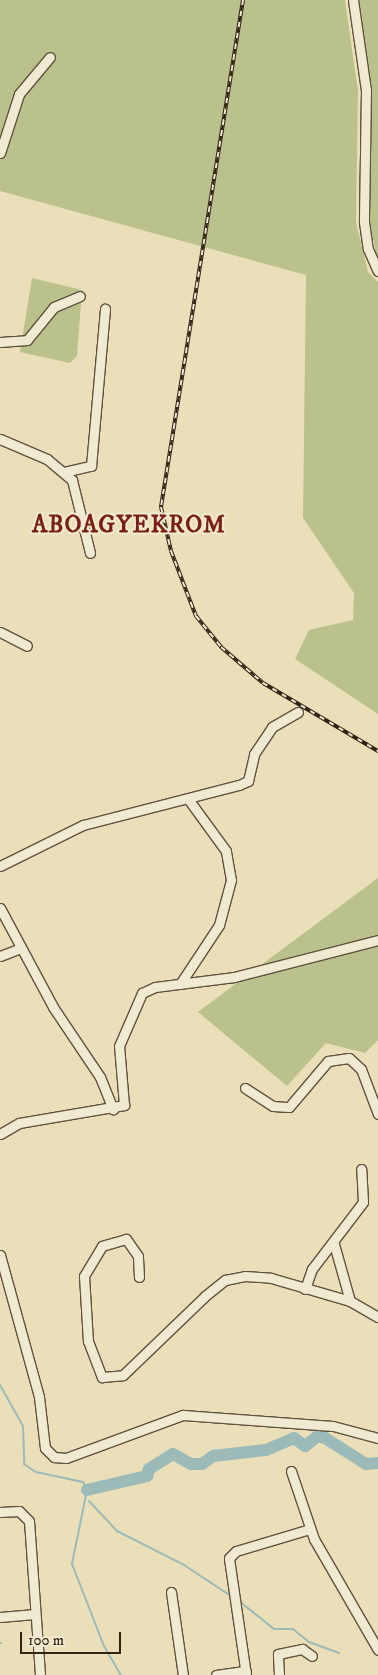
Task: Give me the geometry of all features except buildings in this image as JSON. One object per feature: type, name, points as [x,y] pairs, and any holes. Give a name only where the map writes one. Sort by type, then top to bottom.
[{"type":"street","points":[[353,0],[366,90],[364,222],[368,249],[378,271]]},
{"type":"street","points":[[0,153],[19,94],[50,57]]},
{"type":"street","points":[[0,342],[26,340],[54,307],[80,296]]},
{"type":"street","points":[[64,472],[91,466],[105,309]]},
{"type":"street","points":[[0,439],[64,472],[72,480],[83,513],[90,554]]},
{"type":"street","points":[[0,632],[27,646]]},
{"type":"street","points":[[0,866],[83,825],[189,800],[248,781],[263,739],[272,727],[298,712]]},
{"type":"street","points":[[180,984],[220,925],[230,880],[226,851],[189,800]]},
{"type":"street","points":[[0,908],[53,1007],[100,1077],[113,1109]]},
{"type":"street","points":[[0,1134],[19,1124],[113,1109],[124,1102],[117,1057],[132,1006],[148,990],[234,977],[378,940]]},
{"type":"street","points":[[0,956],[22,948]]},
{"type":"street","points":[[245,1088],[273,1106],[289,1107],[328,1062],[349,1058],[361,1069],[378,1114]]},
{"type":"street","points":[[305,1289],[312,1269],[334,1244],[364,1202],[361,1169]]},
{"type":"street","points":[[139,1277],[138,1256],[126,1240],[102,1246],[84,1276],[88,1341],[102,1377],[123,1375],[225,1280],[245,1276],[271,1278],[350,1301],[378,1318]]},
{"type":"street","points":[[334,1244],[350,1301]]},
{"type":"street","points":[[0,1255],[39,1397],[48,1454],[66,1458],[183,1415],[333,1426],[378,1438]]},
{"type":"street","points":[[291,1471],[310,1529],[378,1650]]},
{"type":"street","points":[[0,1512],[19,1511],[28,1516],[40,1675]]},
{"type":"street","points":[[216,1675],[246,1673],[229,1558],[236,1551],[310,1529]]},
{"type":"street","points":[[171,1592],[183,1675]]},
{"type":"street","points":[[0,1617],[35,1614]]},
{"type":"street","points":[[279,1675],[278,1654],[302,1649],[312,1656]]},
{"type":"green space","points":[[0,0],[345,0],[358,91],[356,222],[368,272],[378,282],[378,714],[295,659],[309,630],[353,620],[354,593],[303,518],[306,275],[0,191]]},
{"type":"green space","points":[[358,0],[378,0],[378,262],[369,221],[370,90]]},
{"type":"green space","points":[[32,278],[82,290],[77,356],[70,363],[20,352]]},
{"type":"green space","points":[[378,878],[378,1040],[365,1053],[326,1043],[287,1086],[198,1012]]},
{"type":"waterway","points":[[0,1385],[23,1426],[24,1464],[36,1472],[83,1482],[87,1490],[72,1564],[104,1646],[121,1675]]},
{"type":"waterway","points":[[87,1490],[147,1476],[149,1469],[173,1454],[191,1464],[202,1464],[213,1456],[266,1450],[294,1438],[305,1446],[318,1436],[325,1438],[366,1464],[378,1463]]},
{"type":"waterway","points":[[89,1501],[117,1531],[184,1565],[231,1596]]},
{"type":"waterway","points":[[239,1601],[274,1629],[293,1629],[309,1642],[339,1653]]},
{"type":"railway","points":[[243,0],[161,507],[171,551],[196,616],[221,647],[263,683],[378,751]]},
{"type":"district","name":"ABOAGYEKROM","points":[[129,526]]}]
